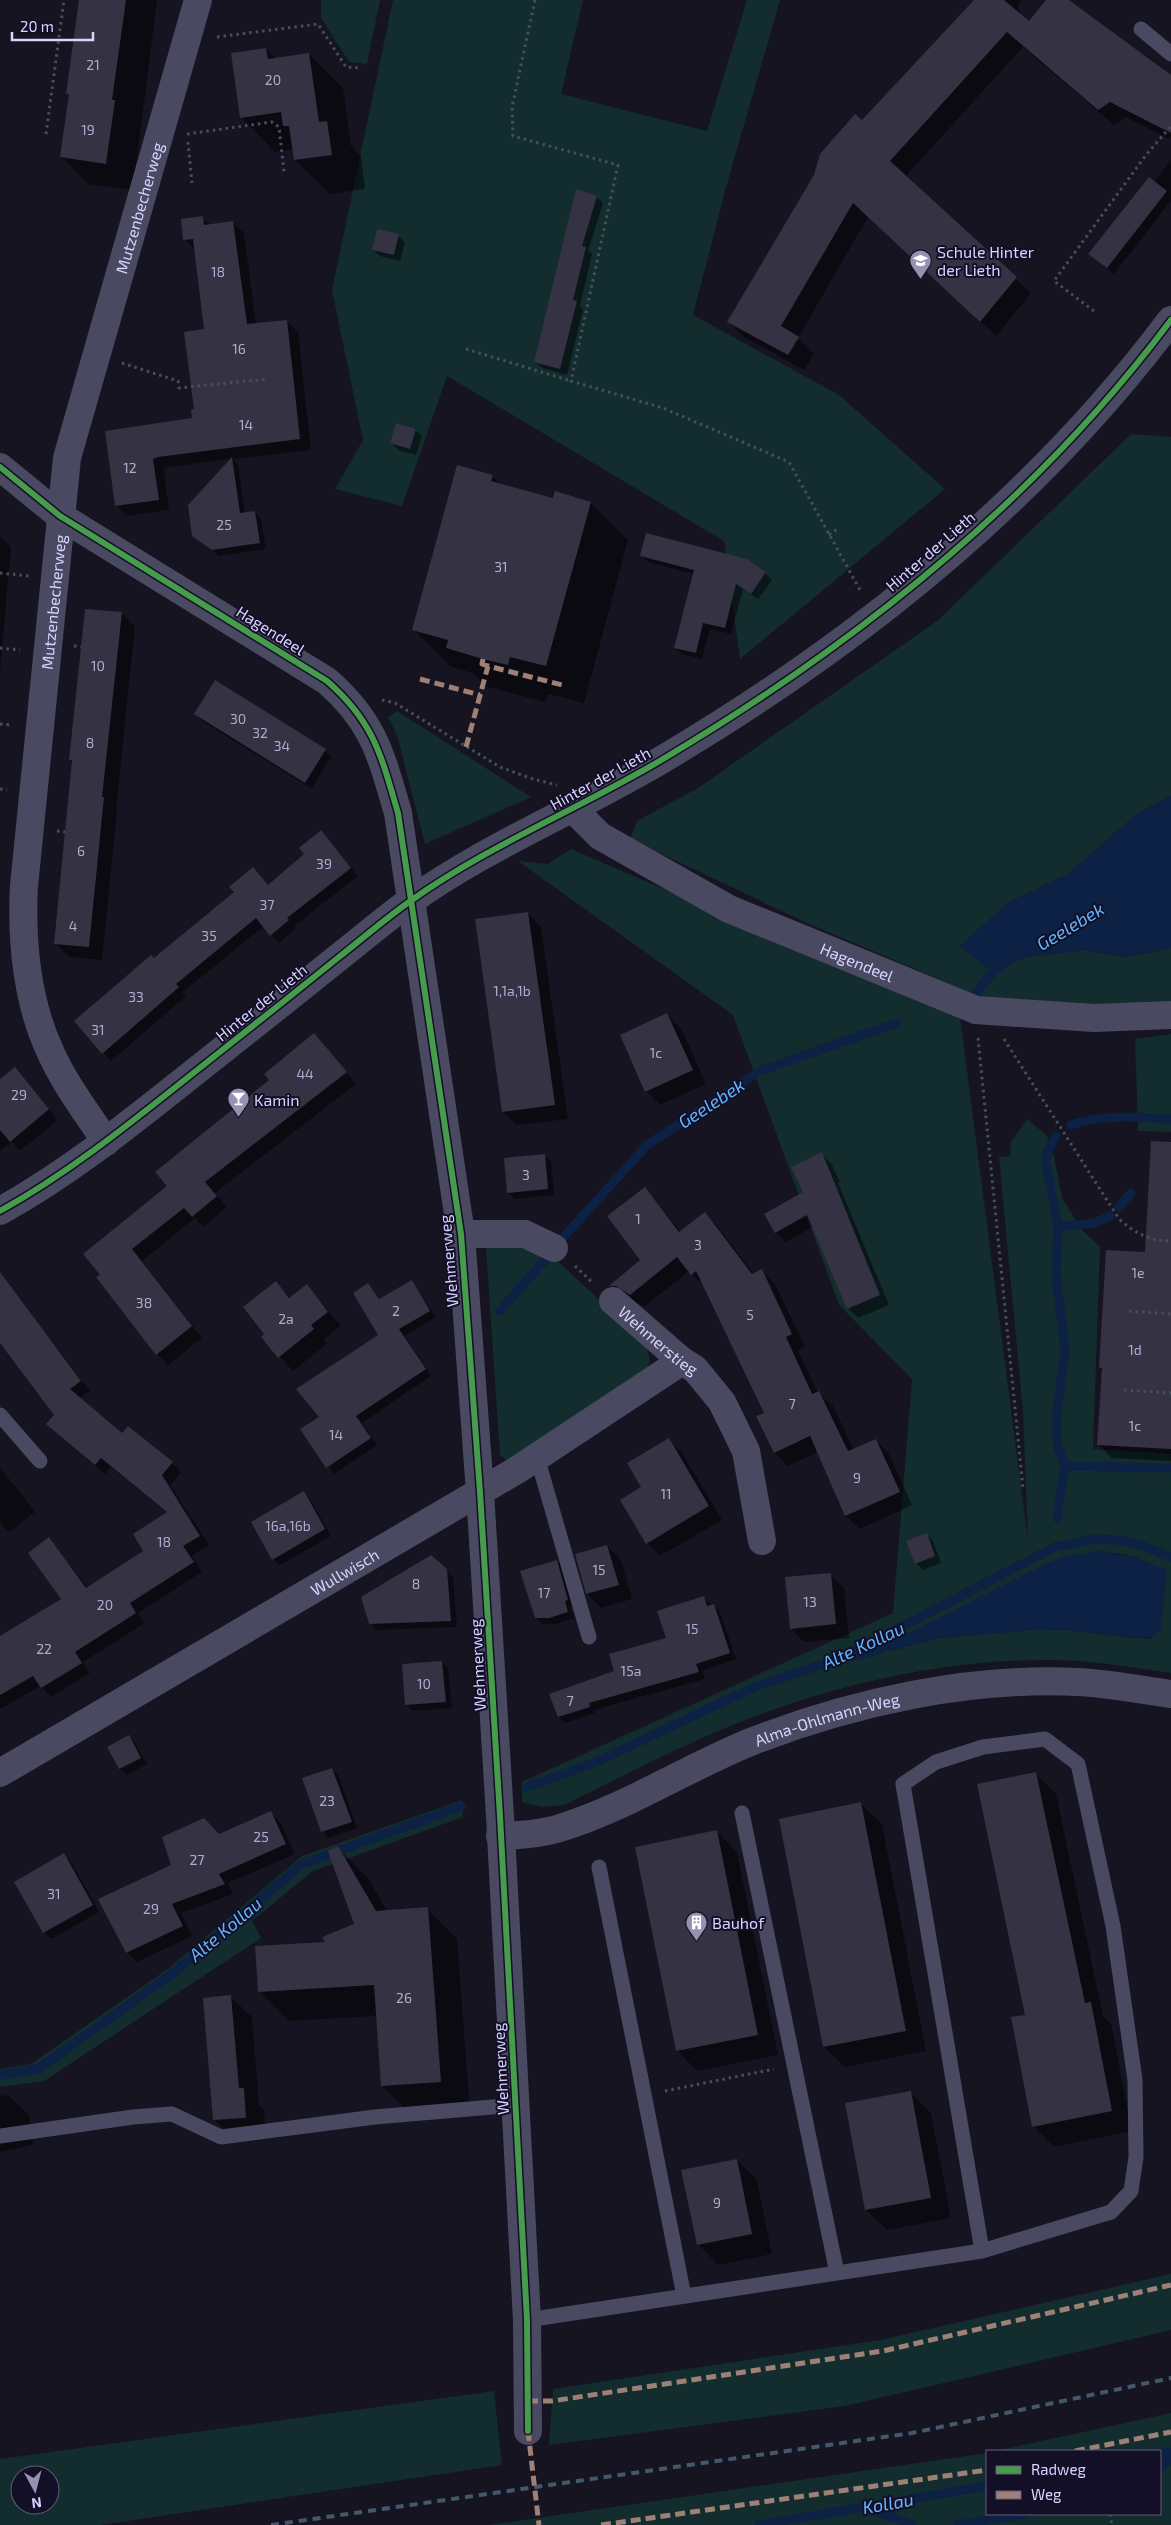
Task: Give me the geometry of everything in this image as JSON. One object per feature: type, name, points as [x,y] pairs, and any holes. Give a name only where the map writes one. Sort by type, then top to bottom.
[{"type":"street","name":"Mutzenbecherweg","points":[[106,1142],[50,1051],[38,1018],[29,979],[24,939],[24,886],[60,516],[68,458],[198,0]]},
{"type":"street","name":"Hinter der Lieth","points":[[0,1211],[37,1191],[106,1142],[410,901],[491,851],[568,798],[665,758],[772,692],[860,628],[922,579],[1006,502],[1083,426],[1149,349],[1171,320]]},
{"type":"street","name":"Hagendeel","points":[[0,467],[60,516],[327,681],[349,700],[367,724],[387,776],[398,813],[410,901]]},
{"type":"street","name":"Hagendeel","points":[[568,798],[600,836],[729,910],[987,1011],[1094,1018],[1171,1015]]},
{"type":"street","name":"Wehmerweg","points":[[410,901],[461,1234],[480,1492],[516,2105],[527,2320],[528,2431]]},
{"type":"street","points":[[461,1234],[525,1234],[554,1248]]},
{"type":"street","name":"Wehmerstieg","points":[[613,1301],[682,1361],[696,1368],[722,1402],[746,1451],[762,1541]]},
{"type":"street","name":"Wullwisch","points":[[0,1773],[480,1492],[537,1457],[682,1361]]},
{"type":"street","name":"Alma-Ohlmann-Weg","points":[[500,1836],[558,1829],[586,1820],[710,1760],[753,1742],[809,1721],[901,1698],[997,1683],[1078,1682],[1171,1694]]},
{"type":"lane","points":[[1141,29],[1171,54]]},
{"type":"lane","points":[[0,1415],[40,1461]]},
{"type":"lane","points":[[537,1457],[589,1637]]},
{"type":"lane","points":[[527,2320],[982,2251],[1111,2212],[1131,2191],[1136,2157],[1135,2080],[1114,1926],[1078,1764],[1045,1739],[984,1748],[936,1762],[903,1784],[982,2251]]},
{"type":"lane","points":[[742,1813],[837,2273]]},
{"type":"lane","points":[[599,1866],[684,2296]]},
{"type":"lane","points":[[0,2136],[133,2117],[172,2114],[221,2137],[375,2117],[516,2105]]},
{"type":"path","points":[[46,134],[64,0]]},
{"type":"path","points":[[536,0],[512,107],[513,136],[618,165],[571,381]]},
{"type":"path","points":[[187,41],[318,24],[346,67],[362,68]]},
{"type":"path","points":[[159,138],[272,122],[279,126],[284,172]]},
{"type":"path","points":[[1094,311],[1054,281],[1146,155],[1171,126]]},
{"type":"path","points":[[187,134],[192,183]]},
{"type":"path","points":[[466,349],[663,408],[789,462],[860,590]]},
{"type":"path","points":[[97,355],[178,381],[179,388],[267,379]]},
{"type":"path","points":[[829,535],[839,528]]},
{"type":"path","points":[[349,700],[381,700],[395,703],[500,767],[533,779],[568,798]]},
{"type":"path","points":[[987,1011],[1119,1219],[1131,1230],[1148,1238],[1171,1241]]},
{"type":"path","points":[[987,1011],[1023,1488]]},
{"type":"path","points":[[1129,1311],[1171,1314]]},
{"type":"path","points":[[1124,1390],[1171,1393]]},
{"type":"path","points":[[644,2095],[794,2065]]},
{"type":"green space","points":[[321,0],[380,0],[367,64],[349,62],[321,18]]},
{"type":"green space","points":[[393,0],[583,0],[561,94],[707,131],[747,0],[780,0],[725,191],[693,315],[839,395],[945,489],[740,659],[724,541],[447,376],[402,506],[335,489],[363,440],[332,290]]},
{"type":"green space","points":[[1131,434],[1171,437],[1171,796],[1138,813],[1068,874],[1006,904],[993,972],[1026,957],[1085,950],[1125,957],[1171,948],[1171,1002],[1110,1011],[978,996],[807,923],[630,839],[637,821],[698,788],[937,621]]},
{"type":"green space","points":[[397,711],[531,797],[425,844],[397,735],[388,717]]},
{"type":"green space","points":[[571,849],[960,1017],[1028,1540],[1023,1412],[999,1157],[1010,1156],[1011,1142],[1027,1119],[1047,1136],[1054,1157],[1062,1198],[1082,1230],[1100,1247],[1093,1449],[1171,1454],[1171,1673],[1101,1663],[1018,1660],[938,1668],[899,1675],[821,1694],[745,1720],[676,1750],[564,1805],[542,1807],[522,1802],[522,1782],[893,1613],[912,1379],[839,1305],[733,1015],[518,861],[548,864]],"holes":[[[1116,1553],[1134,1557],[1167,1571],[1151,1638],[1144,1639],[1069,1630],[1040,1629],[939,1638],[890,1651],[882,1649]]]},
{"type":"green space","points":[[1171,1034],[1171,1132],[1138,1131],[1135,1039]]},
{"type":"green space","points":[[526,1244],[554,1258],[646,1343],[650,1361],[644,1376],[515,1459],[506,1460],[500,1455],[486,1248],[492,1245]]},
{"type":"green space","points":[[462,1800],[463,1817],[313,1871],[252,1921],[261,1938],[44,2081],[0,2087],[0,2069],[31,2064],[169,1968],[302,1856]]},
{"type":"green space","points":[[1171,2274],[1171,2330],[845,2406],[549,2445],[553,2389],[880,2340]]},
{"type":"green space","points":[[494,2391],[502,2465],[101,2525],[0,2525],[0,2459]]},
{"type":"green space","points":[[1171,2413],[1171,2525],[489,2525],[986,2453],[986,2515],[1161,2515],[1161,2450],[1000,2450]]},
{"type":"water","points":[[1171,796],[1171,948],[1125,957],[1085,950],[1026,957],[993,972],[959,947],[1006,904],[1068,874],[1138,813]]},
{"type":"water","points":[[1100,1551],[1134,1557],[1167,1571],[1161,1628],[1156,1635],[1144,1639],[1069,1630],[1040,1629],[939,1638],[890,1651],[882,1649],[884,1645],[1046,1564],[1065,1556]]},
{"type":"building","points":[[79,0],[126,0],[112,100],[115,100],[106,164],[60,157],[69,94],[66,94]]},
{"type":"building","points":[[974,0],[1004,0],[1029,21],[1046,0],[1069,0],[1171,75],[1171,133],[1110,102],[1098,110],[1007,32],[890,161],[1017,277],[980,322],[853,203],[781,326],[799,337],[788,355],[727,322],[814,175],[820,154],[855,114],[862,120]]},
{"type":"building","points":[[266,48],[268,59],[309,53],[319,122],[327,121],[332,155],[294,160],[289,126],[283,126],[281,112],[240,118],[231,53]]},
{"type":"building","points":[[1149,177],[1167,191],[1107,268],[1088,254]]},
{"type":"building","points":[[576,189],[597,196],[582,246],[586,247],[573,300],[577,301],[560,369],[534,362]]},
{"type":"building","points":[[203,216],[204,225],[233,221],[247,324],[287,320],[300,439],[158,457],[153,459],[159,500],[115,506],[105,431],[192,418],[191,410],[194,409],[184,332],[204,329],[193,239],[183,240],[181,219]]},
{"type":"building","points":[[377,229],[399,234],[394,255],[372,250]]},
{"type":"building","points":[[396,423],[416,429],[410,449],[390,443]]},
{"type":"building","points":[[232,457],[240,513],[255,511],[260,543],[212,550],[192,536],[188,505]]},
{"type":"building","points":[[457,465],[493,475],[491,481],[553,498],[555,491],[591,502],[546,666],[510,657],[508,665],[483,659],[446,648],[448,640],[412,630]]},
{"type":"building","points":[[646,533],[747,559],[766,572],[751,594],[736,584],[725,628],[703,623],[696,653],[674,648],[694,570],[640,556]]},
{"type":"building","points":[[85,609],[122,612],[102,797],[104,797],[89,947],[54,944],[72,760],[69,760]]},
{"type":"building","points":[[215,680],[326,749],[305,783],[194,714]]},
{"type":"building","points":[[321,830],[351,868],[287,918],[289,920],[270,936],[256,918],[176,984],[179,987],[102,1054],[74,1021],[151,955],[154,958],[234,892],[229,887],[253,867],[268,885],[304,854],[299,848]]},
{"type":"building","points":[[528,912],[555,1105],[502,1112],[475,919]]},
{"type":"building","points":[[667,1013],[693,1070],[645,1092],[620,1035]]},
{"type":"building","points":[[314,1033],[347,1072],[205,1182],[217,1196],[192,1217],[184,1208],[132,1249],[192,1326],[156,1355],[96,1277],[100,1275],[83,1254],[167,1186],[155,1172],[269,1080],[264,1074]]},
{"type":"building","points":[[15,1067],[49,1109],[10,1142],[0,1130],[0,1079]]},
{"type":"building","points":[[1151,1141],[1171,1142],[1171,1449],[1097,1445],[1102,1368],[1099,1368],[1106,1250],[1145,1252]]},
{"type":"building","points":[[822,1152],[880,1295],[847,1309],[807,1215],[775,1233],[764,1214],[803,1192],[791,1167]]},
{"type":"building","points":[[545,1154],[548,1189],[507,1193],[504,1158]]},
{"type":"building","points":[[645,1187],[679,1232],[705,1212],[752,1274],[762,1269],[792,1334],[786,1337],[812,1394],[819,1391],[848,1451],[876,1439],[900,1492],[845,1516],[810,1436],[774,1453],[756,1416],[764,1413],[696,1271],[691,1275],[677,1257],[630,1295],[616,1286],[609,1286],[640,1260],[607,1216]]},
{"type":"building","points":[[0,1272],[81,1381],[70,1389],[122,1433],[128,1426],[173,1462],[162,1475],[200,1536],[183,1546],[194,1562],[130,1603],[136,1613],[75,1652],[82,1663],[41,1688],[33,1676],[0,1695],[0,1636],[61,1599],[28,1553],[49,1537],[86,1588],[143,1551],[133,1534],[167,1512],[101,1458],[95,1465],[46,1424],[54,1415],[0,1343]]},
{"type":"building","points":[[412,1280],[430,1311],[399,1329],[426,1369],[356,1416],[371,1438],[326,1468],[300,1429],[319,1417],[296,1389],[378,1335],[353,1293],[368,1283],[379,1299]]},
{"type":"building","points":[[276,1281],[289,1298],[307,1284],[328,1312],[311,1325],[314,1329],[278,1358],[261,1337],[264,1334],[243,1307]]},
{"type":"building","points":[[669,1438],[709,1506],[646,1544],[620,1500],[641,1487],[627,1463]]},
{"type":"building","points":[[304,1491],[325,1529],[272,1560],[251,1522]]},
{"type":"building","points":[[927,1533],[935,1556],[915,1564],[906,1541]]},
{"type":"building","points":[[607,1545],[619,1585],[586,1594],[575,1554]]},
{"type":"building","points":[[431,1555],[447,1569],[451,1621],[369,1624],[361,1597]]},
{"type":"building","points":[[557,1560],[568,1600],[565,1601],[568,1612],[549,1618],[535,1618],[520,1571]]},
{"type":"building","points":[[831,1573],[836,1624],[790,1629],[785,1577]]},
{"type":"building","points":[[704,1596],[707,1606],[714,1604],[730,1653],[696,1664],[699,1672],[589,1703],[590,1707],[558,1717],[549,1694],[614,1671],[609,1654],[666,1638],[657,1611]]},
{"type":"building","points":[[442,1661],[446,1702],[405,1705],[402,1664]]},
{"type":"building","points":[[129,1735],[141,1758],[119,1769],[107,1747]]},
{"type":"building","points":[[332,1768],[352,1822],[321,1832],[302,1778]]},
{"type":"building","points":[[1036,1772],[1085,2003],[1091,2002],[1112,2111],[1032,2127],[1011,2017],[1025,2015],[977,1784]]},
{"type":"building","points":[[861,1802],[906,2031],[823,2047],[779,1819]]},
{"type":"building","points":[[271,1811],[286,1844],[219,1874],[225,1884],[172,1904],[183,1926],[126,1953],[98,1899],[171,1865],[162,1837],[204,1818],[219,1834]]},
{"type":"building","name":"Bauhof","points":[[717,1830],[758,2035],[676,2051],[635,1847]]},
{"type":"building","points":[[338,1846],[376,1911],[428,1907],[441,2082],[381,2086],[374,1985],[258,1992],[255,1946],[325,1942],[322,1937],[354,1924],[328,1851]]},
{"type":"building","points":[[64,1853],[93,1905],[43,1933],[14,1882]]},
{"type":"building","points":[[231,1995],[239,2088],[244,2088],[246,2118],[213,2120],[203,1998]]},
{"type":"building","points":[[911,2091],[931,2198],[865,2210],[845,2103]]},
{"type":"building","points":[[737,2159],[752,2234],[697,2245],[681,2170]]},
{"type":"waterway","name":"Geelebek","points":[[975,994],[993,972],[1001,967]]},
{"type":"waterway","name":"Geelebek","points":[[561,1240],[647,1145],[760,1071],[897,1023]]},
{"type":"waterway","points":[[1071,1125],[1107,1118],[1171,1119]]},
{"type":"waterway","points":[[1056,1136],[1047,1153],[1046,1164],[1058,1227],[1056,1274],[1065,1350],[1056,1422],[1058,1448],[1065,1466],[1057,1518]]},
{"type":"waterway","points":[[1119,1207],[1131,1193]]},
{"type":"waterway","points":[[1058,1227],[1094,1223],[1110,1216]]},
{"type":"waterway","name":"Geelebek","points":[[500,1311],[544,1261]]},
{"type":"waterway","points":[[1065,1466],[1171,1468]]},
{"type":"waterway","name":"Alte Kollau","points":[[527,1787],[594,1763],[757,1686],[839,1659],[1055,1547],[1095,1539],[1117,1540],[1138,1544],[1171,1557]]},
{"type":"waterway","points":[[851,1657],[882,1649]]},
{"type":"waterway","name":"Alte Kollau","points":[[0,2075],[38,2069],[172,1974],[302,1864],[462,1806]]},
{"type":"waterway","name":"Kollau","points":[[1161,2454],[1171,2452]]},
{"type":"waterway","points":[[1161,2466],[1171,2459]]},
{"type":"waterway","name":"Kollau","points":[[759,2525],[986,2486]]},
{"type":"waterway","points":[[868,2508],[912,2525]]},
{"type":"waterway","points":[[958,2525],[1019,2515]]},
{"type":"railway","points":[[271,2525],[912,2433],[1171,2378]]},
{"type":"marked path","points":[[483,659],[482,664],[488,666]]},
{"type":"marked path","points":[[466,747],[488,666],[562,685]]},
{"type":"marked path","points":[[420,679],[480,695]]},
{"type":"marked path","points":[[528,2401],[552,2401],[883,2351],[1171,2285]]},
{"type":"marked path","points":[[528,2431],[539,2525]]},
{"type":"marked path","points":[[1080,2450],[1171,2432]]},
{"type":"marked path","points":[[601,2525],[986,2470]]},
{"type":"cycle path","points":[[0,1211],[71,1167],[116,1134],[409,902],[472,862],[668,756],[739,712],[808,665],[876,615],[941,562],[1003,507],[1063,448],[1119,385],[1171,320]]},
{"type":"cycle path","points":[[0,467],[60,516],[327,681],[343,696],[366,725],[380,757],[398,813],[461,1234],[480,1492],[500,1816],[527,2320],[528,2431]]},
{"type":"place","name":"Schule Hinter der Lieth","points":[[921,279]]},
{"type":"place","name":"Kamin","points":[[238,1118]]},
{"type":"place","name":"Bauhof","points":[[696,1941]]}]
